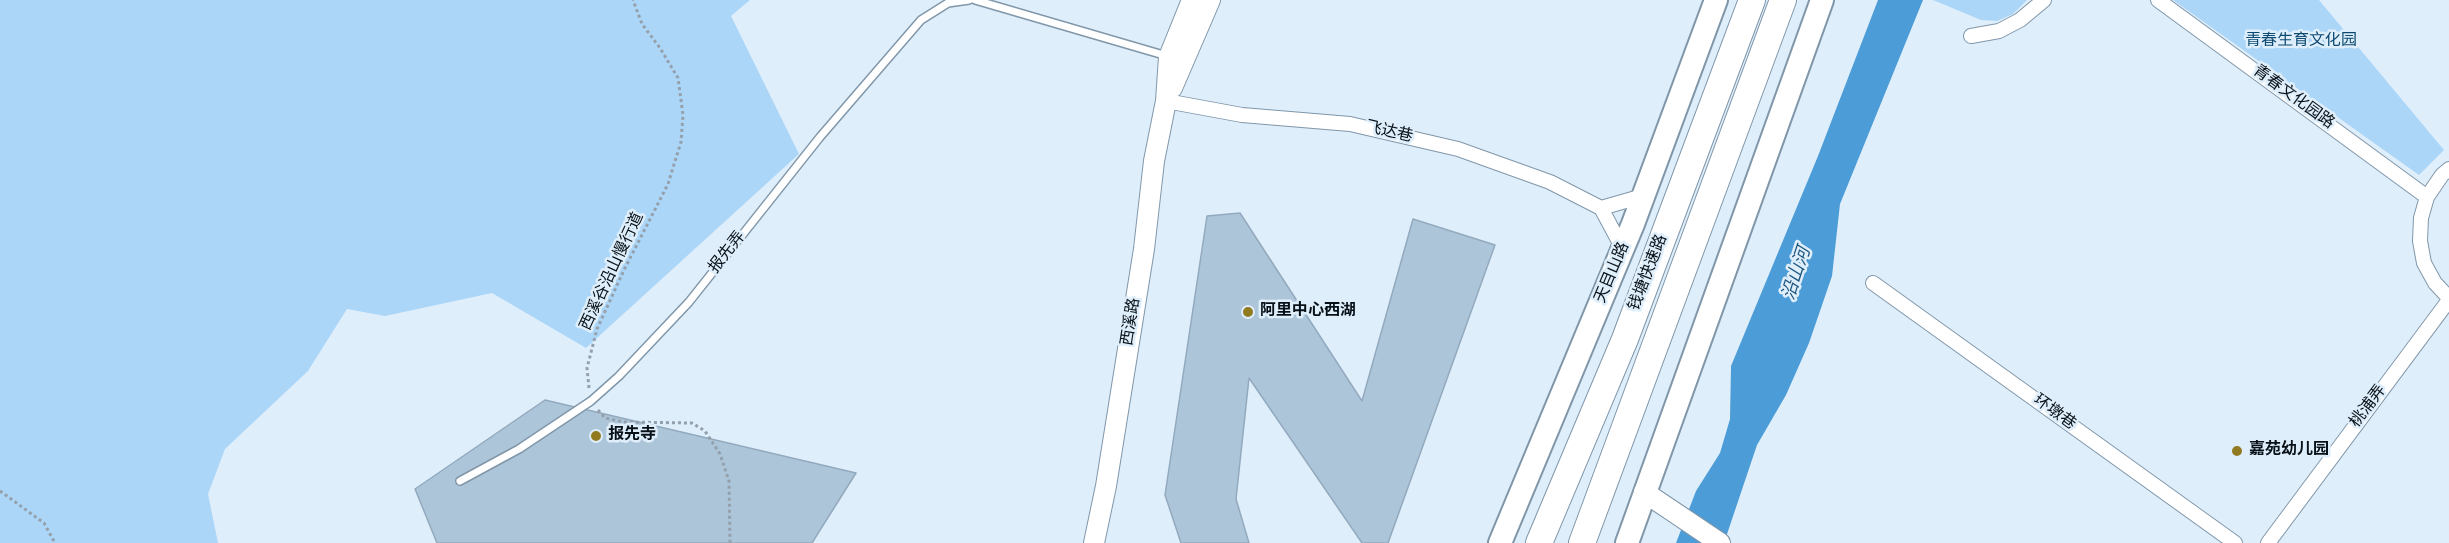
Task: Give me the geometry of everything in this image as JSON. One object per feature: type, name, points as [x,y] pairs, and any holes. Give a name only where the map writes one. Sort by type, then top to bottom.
[{"type":"highway","name":"钱塘快速路","points":[[1539,543],[1624,339],[1752,0]]},
{"type":"highway","name":"钱塘快速路","points":[[1582,543],[1783,0]]},
{"type":"highway","points":[[1591,543],[1615,456]]},
{"type":"main road","name":"西溪路","points":[[1094,543],[1108,474],[1144,249],[1154,161],[1166,101],[1169,57],[1192,0]]},
{"type":"main road","name":"西溪路","points":[[1166,101],[1210,0]]},
{"type":"main road","name":"天目山路","points":[[1500,543],[1623,249],[1716,0]]},
{"type":"main road","points":[[1627,543],[1822,0]]},
{"type":"main road","points":[[1644,492],[1720,543]]},
{"type":"street","points":[[1971,36],[2006,27],[2020,20],[2044,0]]},
{"type":"street","name":"青春文化园路","points":[[2158,0],[2427,197]]},
{"type":"street","name":"飞达巷","points":[[1166,101],[1242,115],[1350,124],[1458,149],[1550,182],[1601,208]]},
{"type":"street","name":"桃浦弄","points":[[2268,543],[2449,299],[2434,283],[2424,263],[2420,241],[2421,218],[2427,197],[2449,169]]},
{"type":"street","points":[[1623,249],[1601,208],[1643,196]]},
{"type":"street","name":"环墩巷","points":[[1873,283],[2235,543]]},
{"type":"lane","name":"报先弄","points":[[460,481],[519,449],[591,401],[619,376],[689,302],[820,137],[921,20],[948,3],[969,0]]},
{"type":"lane","points":[[975,0],[1169,57]]},
{"type":"path","name":"西溪谷沿山慢行道","points":[[591,401],[588,368],[597,329],[668,184],[681,142],[683,115],[678,78],[642,24],[633,0]]},
{"type":"path","points":[[591,401],[605,418],[624,422],[692,423],[705,431],[720,454],[729,481],[730,543]]},
{"type":"path","points":[[0,491],[44,523],[55,543]]},
{"type":"green space","points":[[0,0],[750,0],[731,16],[799,154],[586,348],[492,293],[385,316],[347,309],[308,371],[225,449],[208,494],[218,543],[0,543]]},
{"type":"green space","points":[[1933,0],[2027,0],[2013,14],[1997,21],[1981,20]]},
{"type":"green space","name":"青春生育文化园","points":[[2173,0],[2319,0],[2444,150],[2419,175]]},
{"type":"water","name":"沿山河","points":[[1878,0],[1923,0],[1840,204],[1832,276],[1809,343],[1786,395],[1757,445],[1724,543],[1676,543],[1696,491],[1720,453],[1730,419],[1731,366],[1818,156]]},
{"type":"building","name":"阿里中心·西湖","points":[[1240,213],[1362,401],[1413,219],[1495,245],[1388,543],[1362,543],[1249,378],[1236,499],[1249,543],[1181,543],[1165,495],[1207,216]]},
{"type":"building","name":"报先寺","points":[[545,400],[856,473],[812,543],[437,543],[415,489]]},
{"type":"place","name":"阿里中心·西湖","points":[[1248,312]]},
{"type":"place","name":"报先寺","points":[[596,436]]},
{"type":"place","name":"嘉苑幼儿园","points":[[2237,451]]}]
